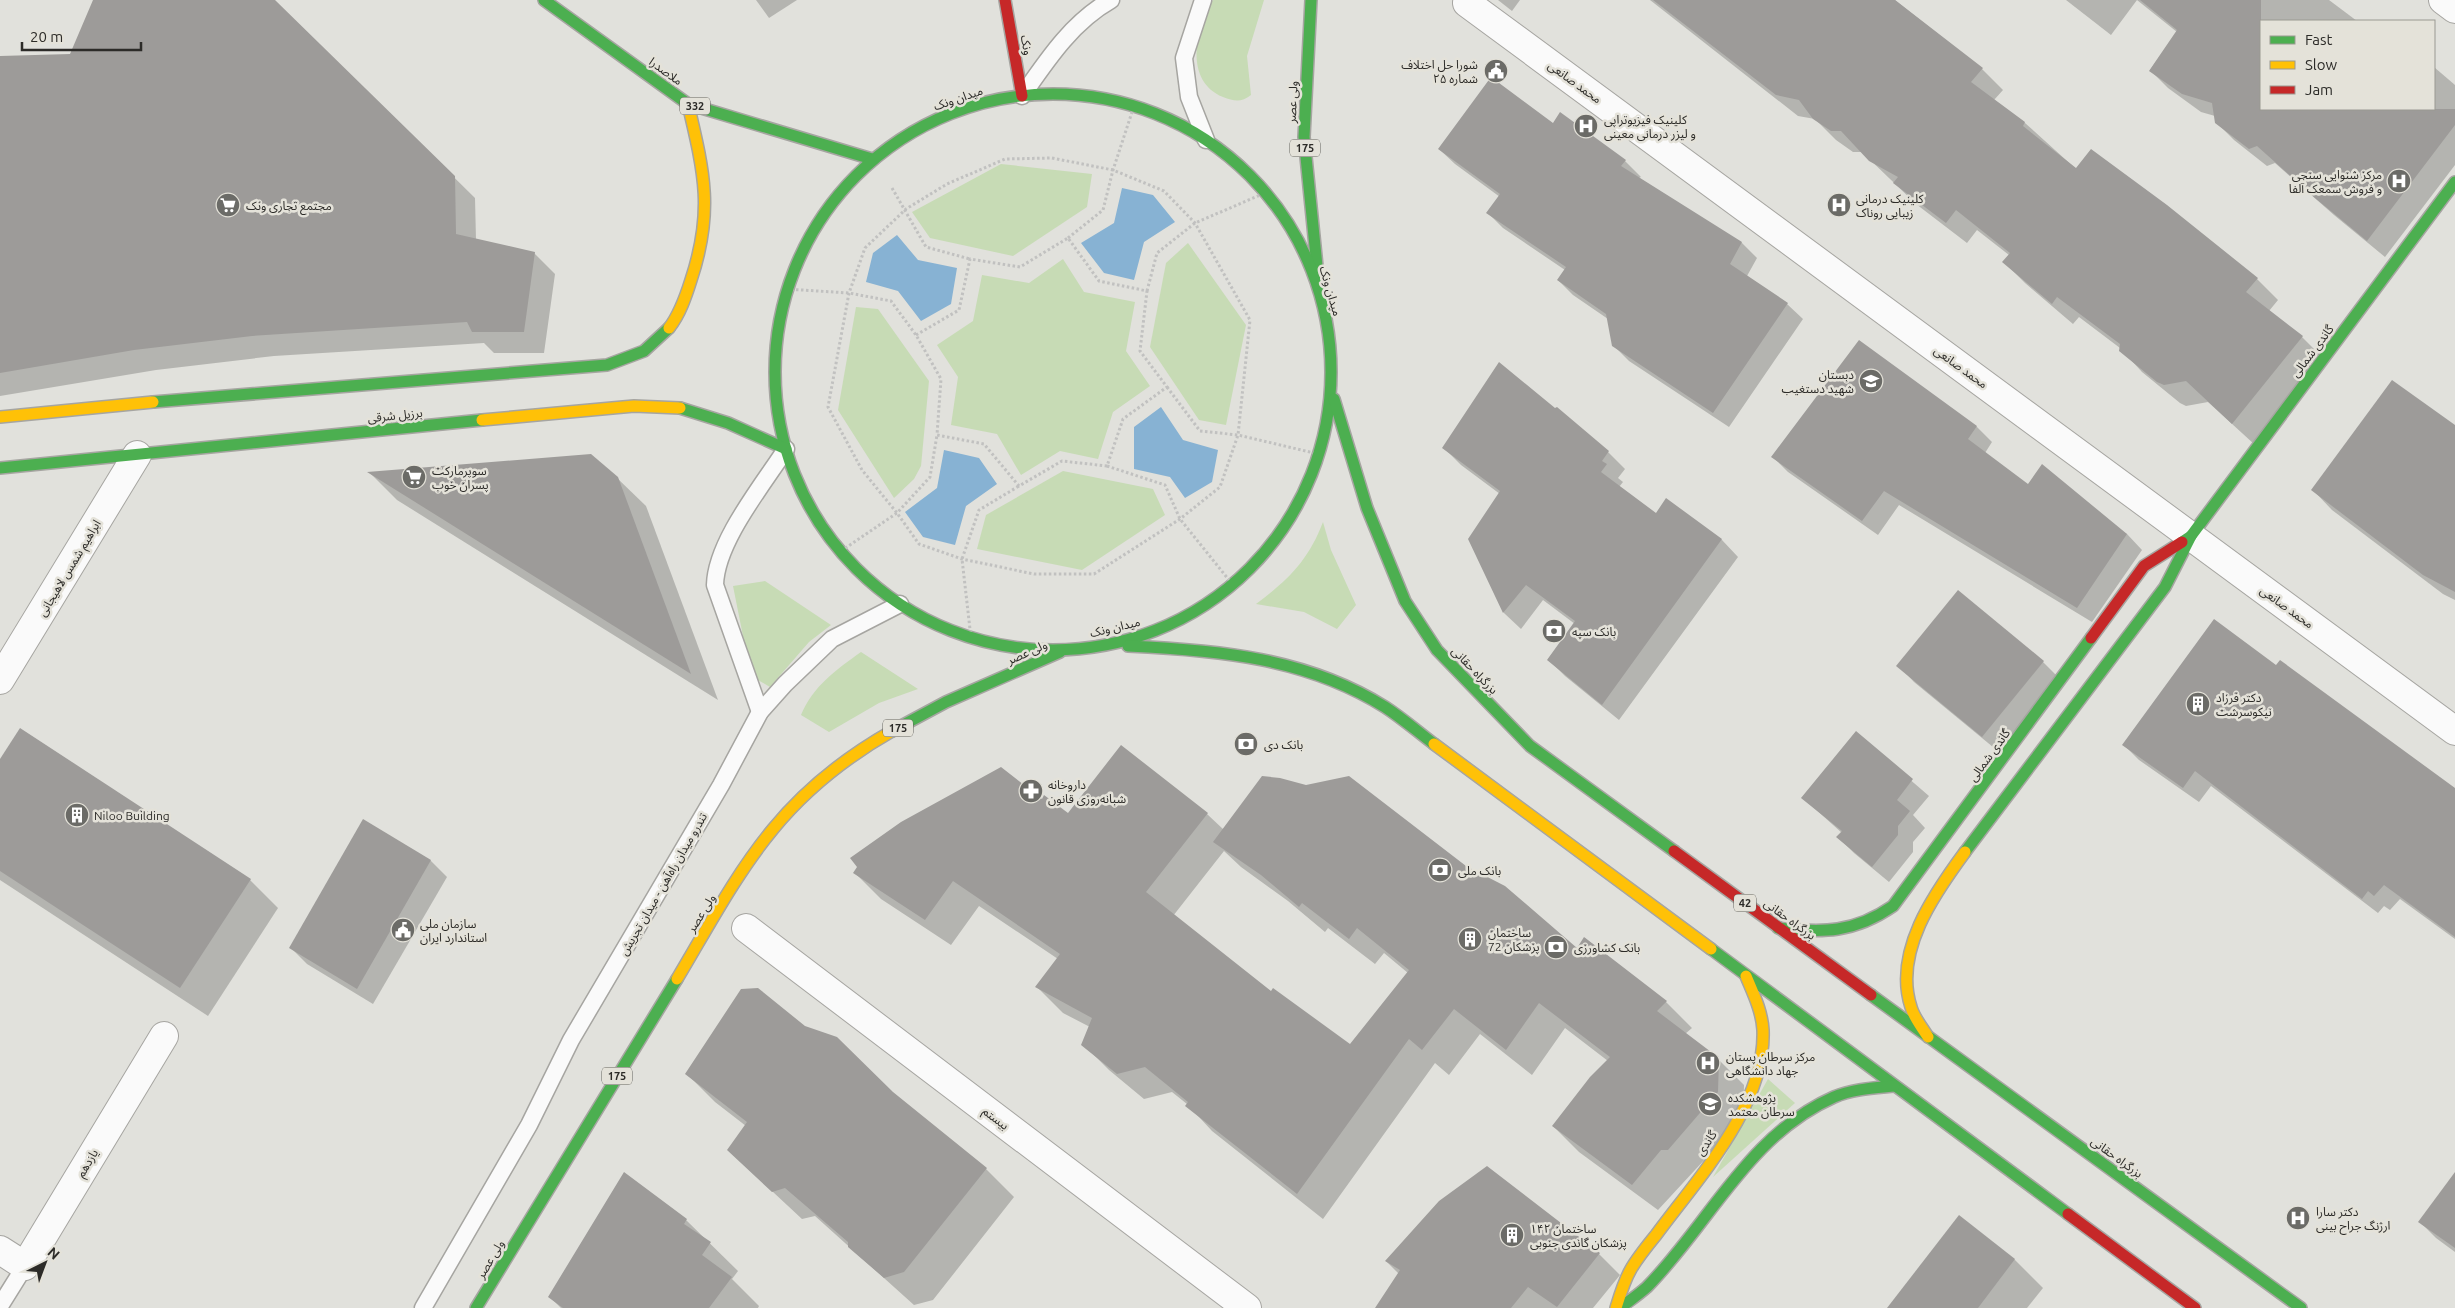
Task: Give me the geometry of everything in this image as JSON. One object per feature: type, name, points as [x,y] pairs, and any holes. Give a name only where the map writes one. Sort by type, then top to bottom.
[{"type":"main road","name":"ملاصدرا","points":[[544,0],[688,104],[872,159]]},
{"type":"main road","name":"ونک","points":[[1004,0],[1022,96]]},
{"type":"main road","name":"ولی عصر","points":[[1311,0],[1304,138],[1320,295]]},
{"type":"main road","name":"میدان ونک","points":[[1022,96],[1089,96],[1134,106],[1171,121],[1206,140],[1237,164],[1265,193],[1288,224],[1307,258],[1320,295],[1330,340],[1331,386],[1327,420],[1319,455],[1305,492],[1286,526],[1262,557],[1233,585],[1195,612],[1162,628],[1109,645],[1064,650],[1017,648],[972,638],[900,604],[868,580],[840,551],[819,523],[786,449],[777,409],[774,369],[777,329],[786,289],[800,252],[820,218],[844,186],[872,159],[910,132],[952,112],[996,99],[1022,96]]},
{"type":"main road","points":[[0,417],[136,402],[607,364],[634,358],[664,334],[679,310],[692,276],[705,229],[706,199],[688,104]]},
{"type":"main road","name":"گاندی شمالی","points":[[1928,1037],[1911,1006],[1908,976],[1914,942],[1926,911],[1953,868],[2165,587],[2191,536],[2455,182]]},
{"type":"main road","name":"بزرگراه حقانی","points":[[1331,386],[1336,413],[1364,499],[1397,586],[1437,650],[1530,746],[2301,1308]]},
{"type":"main road","name":"برزیل شرقی","points":[[0,468],[613,407],[665,406],[698,412],[734,425],[786,449]]},
{"type":"main road","name":"گاندی شمالی","points":[[1778,928],[1820,932],[1868,924],[1893,906],[2144,566],[2191,536]]},
{"type":"main road","points":[[1109,645],[1200,650],[1284,663],[1327,678],[1384,707],[2195,1308]]},
{"type":"main road","name":"ولی عصر","points":[[476,1308],[718,910],[760,845],[782,819],[794,806],[880,738],[920,716],[1064,650]]},
{"type":"main road","name":"گاندی","points":[[1616,1308],[1629,1271],[1720,1150],[1742,1110],[1754,1081],[1761,1061],[1763,1032],[1760,1009],[1746,976]]},
{"type":"main road","points":[[1620,1308],[1649,1285],[1744,1164],[1768,1140],[1794,1120],[1834,1097],[1858,1089],[1894,1086]]},
{"type":"street","points":[[2443,0],[2455,9]]},
{"type":"street","name":"محمد صانعی","points":[[1467,3],[2455,731]]},
{"type":"street","name":"ابراهیم شمس لاهیجانی","points":[[0,680],[137,455]]},
{"type":"street","name":"بیستم","points":[[746,928],[1247,1308]]},
{"type":"street","name":"یازدهم","points":[[25,1266],[164,1036]]},
{"type":"street","points":[[0,1250],[25,1266]]},
{"type":"lane","points":[[1022,96],[1053,52],[1092,11],[1111,0]]},
{"type":"lane","points":[[1203,0],[1184,58],[1189,97],[1206,140]]},
{"type":"lane","points":[[760,712],[715,585],[715,572],[723,547],[786,449]]},
{"type":"lane","name":"تندرو میدان راه‌آهن - میدان تجریش","points":[[423,1308],[529,1125],[571,1040],[707,808],[760,712],[785,684],[832,639],[900,604]]},
{"type":"lane","points":[[0,1306],[25,1266]]},
{"type":"path","points":[[872,159],[906,208],[926,247],[970,259],[1020,267],[1068,238],[1104,210],[1113,170],[1134,106]]},
{"type":"path","points":[[1052,158],[1113,170],[1164,191],[1196,224],[1250,320],[1238,434],[1220,487],[1180,519],[1094,574],[1034,574],[962,559],[919,544],[898,513],[862,470],[828,407],[850,293],[865,248],[906,208],[947,184],[1005,159],[1052,158]]},
{"type":"path","points":[[1265,193],[1196,224],[1157,253],[1147,291],[1140,350],[1200,431],[1238,434],[1319,455]]},
{"type":"path","points":[[1068,238],[1099,281],[1147,291]]},
{"type":"path","points":[[916,335],[959,310],[970,259]]},
{"type":"path","points":[[786,289],[850,293],[891,301],[916,335],[941,378],[937,435],[930,477],[898,513],[840,551]]},
{"type":"path","points":[[1107,466],[1123,419],[1167,387]]},
{"type":"path","points":[[937,435],[984,444],[1019,486]]},
{"type":"path","points":[[972,638],[962,559],[979,510],[1062,461],[1107,466],[1165,485],[1180,519],[1233,585]]},
{"type":"green space","points":[[1213,0],[1264,0],[1247,56],[1251,95],[1244,99],[1231,100],[1211,89],[1202,79],[1198,67],[1198,39],[1201,25]]},
{"type":"green space","points":[[1001,164],[1092,174],[1087,207],[1013,256],[930,238],[912,212]]},
{"type":"green space","points":[[1188,243],[1246,325],[1226,425],[1199,420],[1150,347],[1166,263]]},
{"type":"green space","points":[[1063,259],[1084,292],[1135,302],[1126,351],[1150,386],[1113,412],[1098,459],[1060,451],[1021,475],[997,434],[951,425],[958,377],[937,345],[973,321],[982,275],[1029,283]]},
{"type":"green space","points":[[856,307],[878,309],[929,381],[921,466],[914,479],[894,498],[838,410]]},
{"type":"green space","points":[[1063,471],[1153,489],[1165,515],[1082,570],[977,549],[986,515]]},
{"type":"green space","points":[[1323,522],[1331,550],[1356,605],[1337,629],[1304,612],[1256,604],[1278,587],[1296,569],[1311,548]]},
{"type":"green space","points":[[765,581],[831,625],[809,642],[770,687],[751,676],[733,586]]},
{"type":"green space","points":[[861,652],[918,689],[879,703],[829,732],[801,715],[812,695],[826,679]]},
{"type":"green space","points":[[1768,1079],[1795,1103],[1713,1177]]},
{"type":"water","points":[[1122,188],[1153,195],[1175,222],[1144,242],[1134,280],[1104,273],[1081,243],[1114,223]]},
{"type":"water","points":[[897,235],[918,260],[957,268],[951,304],[921,321],[898,291],[866,282],[873,253]]},
{"type":"water","points":[[1161,407],[1183,440],[1218,450],[1212,482],[1185,498],[1170,477],[1134,469],[1134,427]]},
{"type":"water","points":[[944,450],[979,458],[997,484],[966,506],[955,545],[923,537],[905,512],[937,488]]},
{"type":"building","name":"مجتمع تجاری ونک","points":[[93,0],[275,0],[455,176],[456,234],[535,252],[524,332],[472,332],[467,322],[252,336],[134,350],[0,373],[0,56],[70,54]]},
{"type":"building","points":[[1653,0],[1895,0],[1983,68],[1971,82],[2025,122],[2023,126],[2076,168],[2091,149],[2167,205],[2258,278],[2246,292],[2303,336],[2232,424],[2186,381],[2164,385],[2157,382],[2119,351],[2120,344],[2057,297],[2052,304],[2002,262],[2010,253],[1956,210],[1946,223],[1893,183],[1898,177],[1869,161],[1841,131],[1831,131],[1813,119],[1799,100],[1776,95]]},
{"type":"building","points":[[2140,0],[2261,0],[2260,110],[2455,109],[2455,125],[2367,241],[2257,146],[2249,149],[2215,123],[2212,103],[2182,94],[2149,71],[2177,30]]},
{"type":"building","points":[[1491,77],[1553,123],[1560,112],[1626,160],[1621,166],[1742,242],[1730,264],[1788,303],[1713,413],[1612,346],[1606,314],[1557,280],[1566,267],[1486,213],[1500,194],[1438,149]]},
{"type":"building","points":[[1859,340],[1977,426],[1968,439],[2028,484],[2042,464],[2127,534],[2077,608],[1884,491],[1862,521],[1771,457]]},
{"type":"building","points":[[1499,362],[1609,451],[1602,461],[1607,464],[1601,472],[1656,513],[1666,498],[1722,539],[1602,705],[1547,660],[1575,621],[1526,585],[1503,613],[1468,539],[1500,491],[1442,448]]},
{"type":"building","points":[[2392,380],[2455,425],[2455,592],[2423,575],[2311,490]]},
{"type":"building","points":[[591,454],[618,477],[691,674],[367,472]]},
{"type":"building","points":[[1958,590],[2044,661],[1982,737],[1896,666]]},
{"type":"building","points":[[2214,619],[2276,665],[2280,660],[2455,788],[2455,937],[2384,885],[2374,896],[2368,891],[2362,899],[2195,771],[2183,788],[2122,745]]},
{"type":"building","name":"Niloo Building","points":[[20,728],[251,879],[180,988],[0,871],[0,759]]},
{"type":"building","points":[[1856,731],[1913,779],[1897,800],[1910,811],[1898,826],[1898,835],[1872,867],[1836,837],[1842,831],[1801,798]]},
{"type":"building","points":[[1121,745],[1208,813],[1146,892],[1271,991],[1273,988],[1350,1044],[1409,970],[1357,928],[1349,939],[1302,903],[1299,907],[1261,875],[1213,842],[1262,776],[1280,778],[1306,785],[1349,776],[1466,866],[1505,886],[1577,948],[1584,937],[1667,1001],[1657,1011],[1719,1058],[1718,1092],[1668,1150],[1661,1150],[1632,1185],[1552,1126],[1590,1077],[1610,1057],[1539,1003],[1506,1050],[1454,1009],[1422,1050],[1409,1039],[1297,1194],[1185,1106],[1188,1102],[1145,1067],[1117,1074],[1081,1045],[1092,1018],[1035,987],[1060,954],[953,881],[925,920],[853,873],[857,867],[850,858],[901,822],[1001,767],[1042,799],[1044,795],[1068,813]]},
{"type":"building","points":[[363,819],[431,860],[357,989],[289,948]]},
{"type":"building","points":[[758,988],[805,1026],[837,1037],[893,1092],[987,1168],[904,1272],[884,1278],[848,1247],[848,1242],[785,1188],[772,1192],[727,1150],[747,1122],[685,1074],[741,989]]},
{"type":"building","name":"ساختمان ۱۴۲ پزشکان گاندی جنوبی","points":[[1487,1166],[1600,1253],[1557,1307],[1528,1287],[1511,1308],[1375,1308],[1400,1270],[1385,1261],[1439,1201]]},
{"type":"building","points":[[624,1172],[687,1219],[684,1224],[711,1242],[702,1255],[732,1277],[709,1308],[563,1308],[548,1297]]},
{"type":"building","points":[[2455,1172],[2455,1248],[2418,1222]]},
{"type":"building","points":[[1959,1215],[2015,1259],[1978,1308],[1887,1308]]},
{"type":"traffic: fast","points":[[544,0],[688,104],[872,159]]},
{"type":"traffic: fast","points":[[1311,0],[1304,137],[1317,266]]},
{"type":"traffic: fast","points":[[1053,94],[1107,100],[1134,106],[1159,115],[1207,141],[1229,157],[1249,176],[1268,196],[1284,218],[1310,266],[1319,291],[1325,318],[1331,372],[1325,426],[1319,453],[1310,478],[1284,526],[1268,548],[1249,568],[1229,587],[1207,603],[1159,629],[1134,638],[1107,644],[1053,650],[999,644],[972,638],[947,629],[899,603],[877,587],[857,568],[838,548],[822,526],[796,478],[787,453],[781,426],[775,372],[781,318],[787,291],[796,266],[822,218],[838,196],[857,176],[877,157],[899,141],[947,115],[972,106],[999,100],[1053,94]]},
{"type":"traffic: fast","points":[[2191,536],[2455,182]]},
{"type":"traffic: fast","points":[[153,402],[607,365],[644,351],[669,328]]},
{"type":"traffic: fast","points":[[1334,399],[1367,508],[1405,601],[1437,650],[1530,746],[1674,851]]},
{"type":"traffic: fast","points":[[680,408],[728,423],[786,449]]},
{"type":"traffic: fast","points":[[0,468],[482,420]]},
{"type":"traffic: fast","points":[[1965,852],[2165,587],[2191,536],[2182,542]]},
{"type":"traffic: fast","points":[[1778,928],[1838,929],[1865,922],[1893,906],[2091,638]]},
{"type":"traffic: fast","points":[[1128,646],[1228,654],[1293,667],[1325,677],[1355,690],[1385,707],[1434,744]]},
{"type":"traffic: fast","points":[[892,731],[946,702],[1060,652]]},
{"type":"traffic: fast","points":[[1711,949],[2068,1214]]},
{"type":"traffic: fast","points":[[476,1308],[677,979]]},
{"type":"traffic: fast","points":[[1871,995],[2301,1308]]},
{"type":"traffic: fast","points":[[1620,1308],[1647,1287],[1670,1262],[1732,1182],[1777,1134],[1804,1113],[1841,1094],[1894,1086]]},
{"type":"traffic: slow","points":[[669,328],[685,299],[691,280],[698,255],[704,212],[702,171],[688,104]]},
{"type":"traffic: slow","points":[[0,417],[153,402]]},
{"type":"traffic: slow","points":[[482,420],[634,406],[680,408]]},
{"type":"traffic: slow","points":[[677,979],[734,883],[759,847],[785,815],[813,787],[843,763],[892,731]]},
{"type":"traffic: slow","points":[[1434,744],[1711,949]]},
{"type":"traffic: slow","points":[[1928,1037],[1912,1011],[1907,986],[1907,965],[1912,945],[1930,905],[1965,852]]},
{"type":"traffic: slow","points":[[1616,1308],[1624,1283],[1634,1265],[1726,1140],[1742,1113],[1753,1086],[1761,1058],[1763,1030],[1759,1009],[1746,976]]},
{"type":"traffic: jam","points":[[1005,0],[1022,96]]},
{"type":"traffic: jam","points":[[2091,638],[2144,566],[2182,542]]},
{"type":"traffic: jam","points":[[1674,851],[1871,995]]},
{"type":"traffic: jam","points":[[2068,1214],[2195,1308]]},
{"type":"place","name":"شورا حل اختلاف شماره ۲۵","points":[[1496,71]]},
{"type":"place","name":"کلینیک فیزیوتراپی و لیزر درمانی معینی","points":[[1586,126]]},
{"type":"place","name":"مرکز شنوایی سنجی و فروش سمعک آلفا","points":[[2399,181]]},
{"type":"place","name":"مجتمع تجاری ونک","points":[[228,205]]},
{"type":"place","name":"کلینیک درمانی زیبایی روناک","points":[[1839,205]]},
{"type":"place","name":"دبستان شهید دستغیب","points":[[1871,381]]},
{"type":"place","name":"سوپرمارکت پسران خوب","points":[[414,477]]},
{"type":"place","name":"بانک سپه","points":[[1554,631]]},
{"type":"place","name":"دکتر فرزاد نیکوسرشت","points":[[2198,704]]},
{"type":"place","name":"بانک دی","points":[[1246,744]]},
{"type":"place","name":"داروخانه شبانه‌روزی قانون","points":[[1031,791]]},
{"type":"place","name":"Niloo Building","points":[[77,815]]},
{"type":"place","name":"بانک ملی","points":[[1440,870]]},
{"type":"place","name":"سازمان ملی استاندارد ایران","points":[[403,930]]},
{"type":"place","name":"ساختمان پزشکان 72","points":[[1470,939]]},
{"type":"place","name":"بانک کشاورزی","points":[[1556,947]]},
{"type":"place","name":"مرکز سرطان پستان جهاد دانشگاهی","points":[[1708,1063]]},
{"type":"place","name":"پژوهشکده سرطان معتمد","points":[[1710,1104]]},
{"type":"place","name":"دکتر سارا ارژنگ جراح بینی","points":[[2298,1218]]},
{"type":"place","name":"ساختمان ۱۴۲ پزشکان گاندی جنوبی","points":[[1512,1235]]}]
